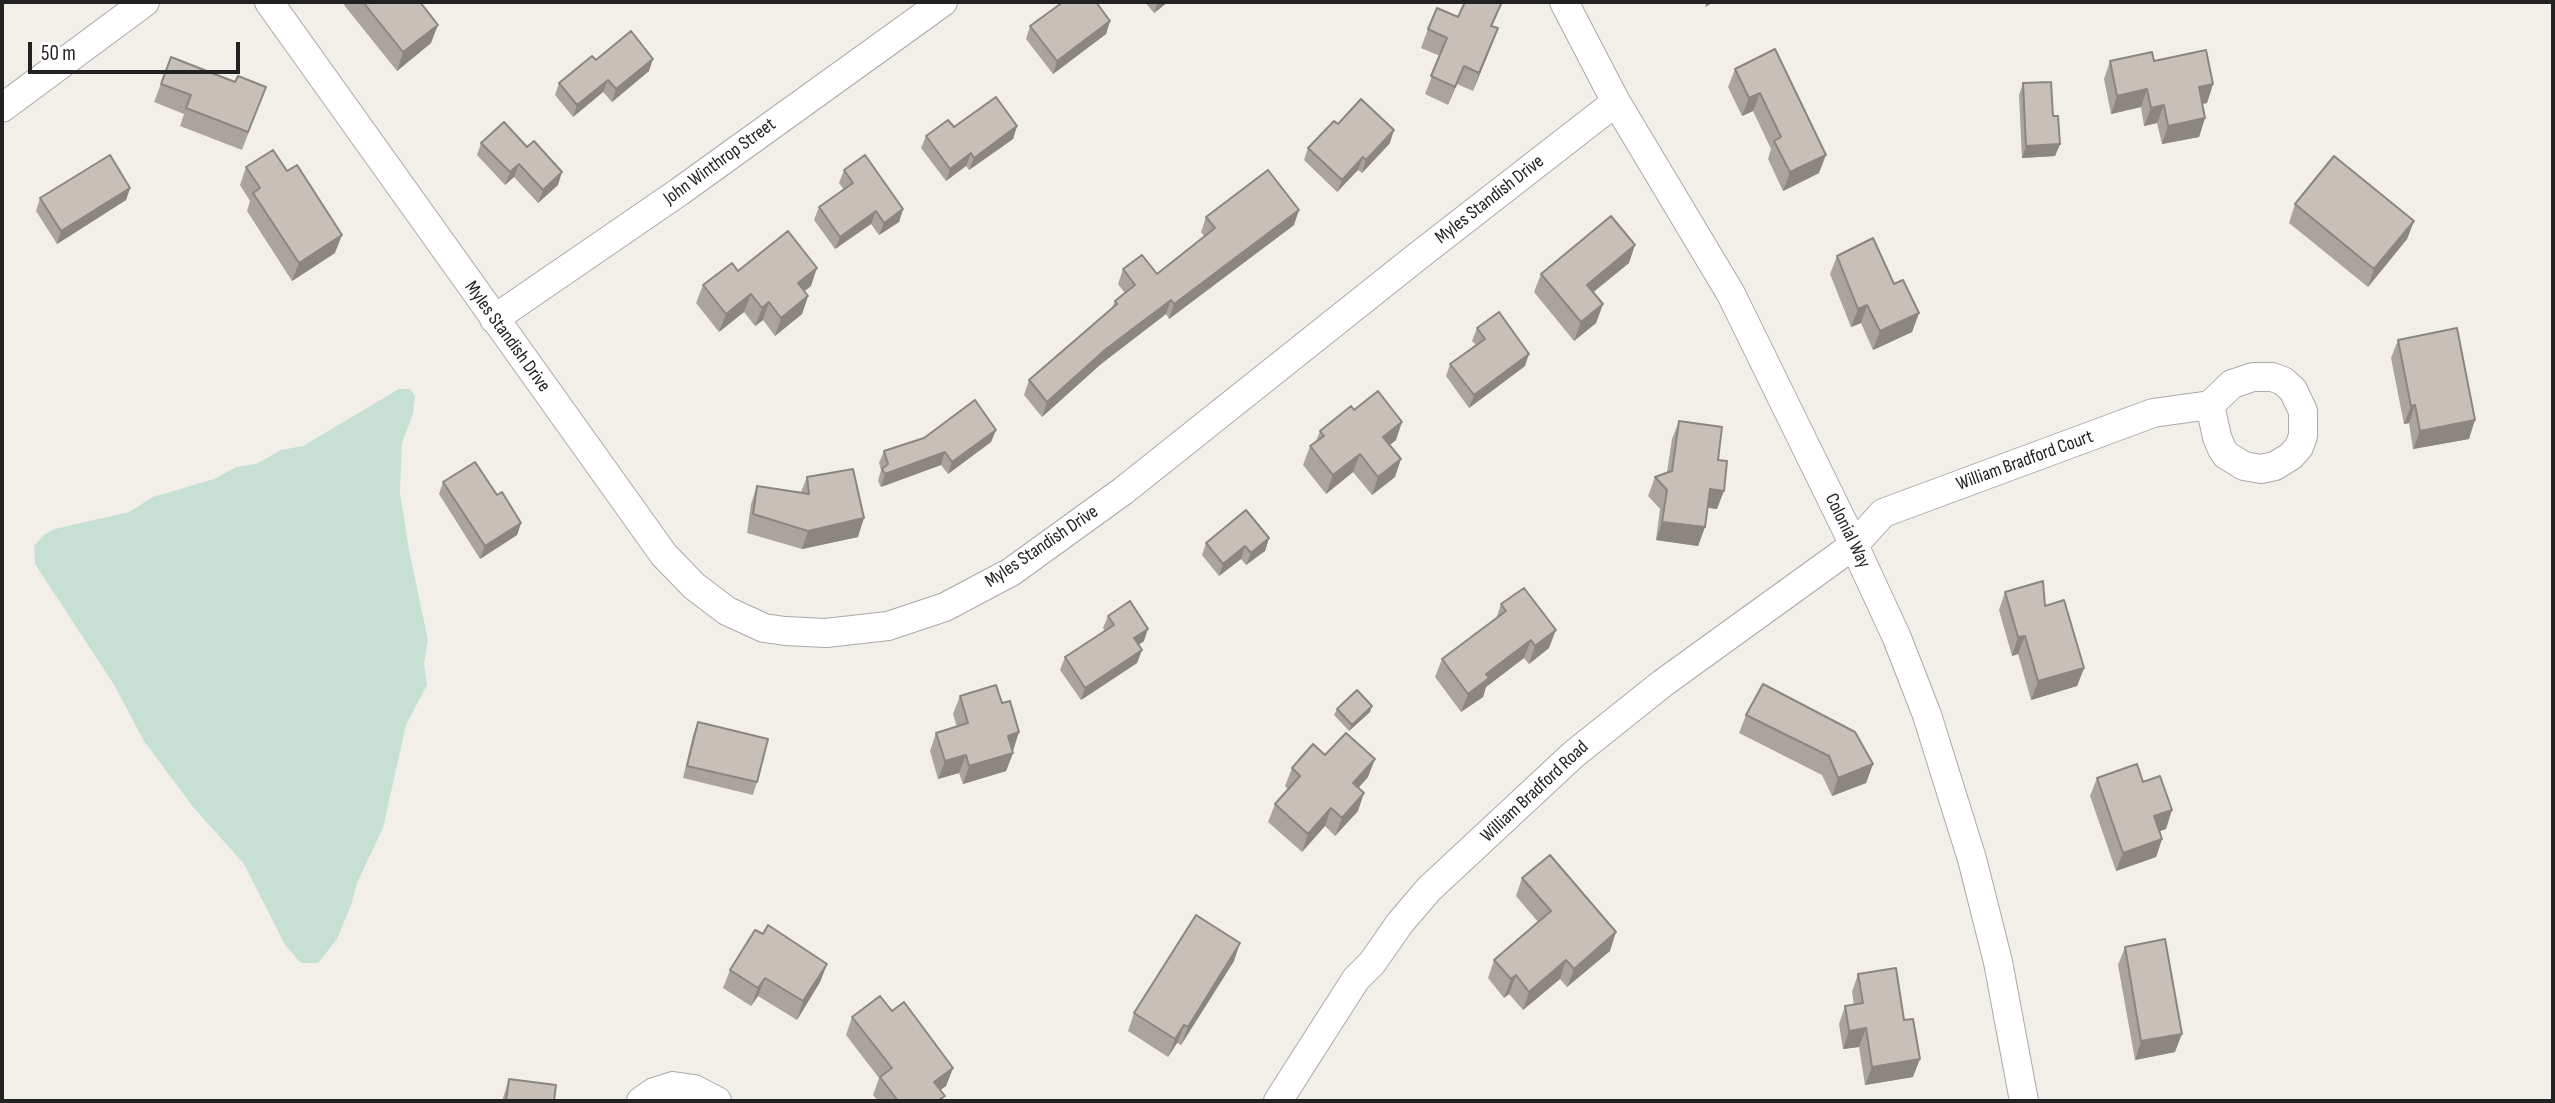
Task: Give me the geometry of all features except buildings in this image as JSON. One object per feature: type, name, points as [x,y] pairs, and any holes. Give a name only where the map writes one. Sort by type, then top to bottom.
[{"type":"street","points":[[2,108],[145,2]]},
{"type":"street","name":"Myles Standish Drive","points":[[269,2],[664,555],[709,599],[745,620],[764,628],[785,631],[847,631],[888,626],[944,607],[1011,572],[1123,491],[1616,102]]},
{"type":"street","name":"John Winthrop Street","points":[[494,320],[679,192],[943,2]]},
{"type":"street","name":"Colonial Way","points":[[1564,2],[1616,102],[1731,294],[1854,545],[1917,686],[1964,831],[1998,962],[2024,1101]]},
{"type":"street","name":"William Bradford Court","points":[[1854,545],[1883,513],[2153,413],[2210,405]]},
{"type":"street","name":"William Bradford Road","points":[[1278,1101],[1356,979],[1372,963],[1387,940],[1429,889],[1574,754],[1663,683],[1854,545]]},
{"type":"street","points":[[641,1101],[654,1092],[674,1086],[694,1089],[717,1101]]},
{"type":"green space","points":[[399,389],[410,389],[415,396],[413,414],[402,443],[400,493],[428,640],[424,663],[427,685],[406,725],[383,828],[357,883],[337,939],[318,963],[301,963],[285,945],[244,864],[193,807],[144,741],[113,683],[35,564],[34,546],[44,535],[55,529],[129,512],[153,497],[214,479],[236,467],[256,464],[281,450],[303,446]]}]
